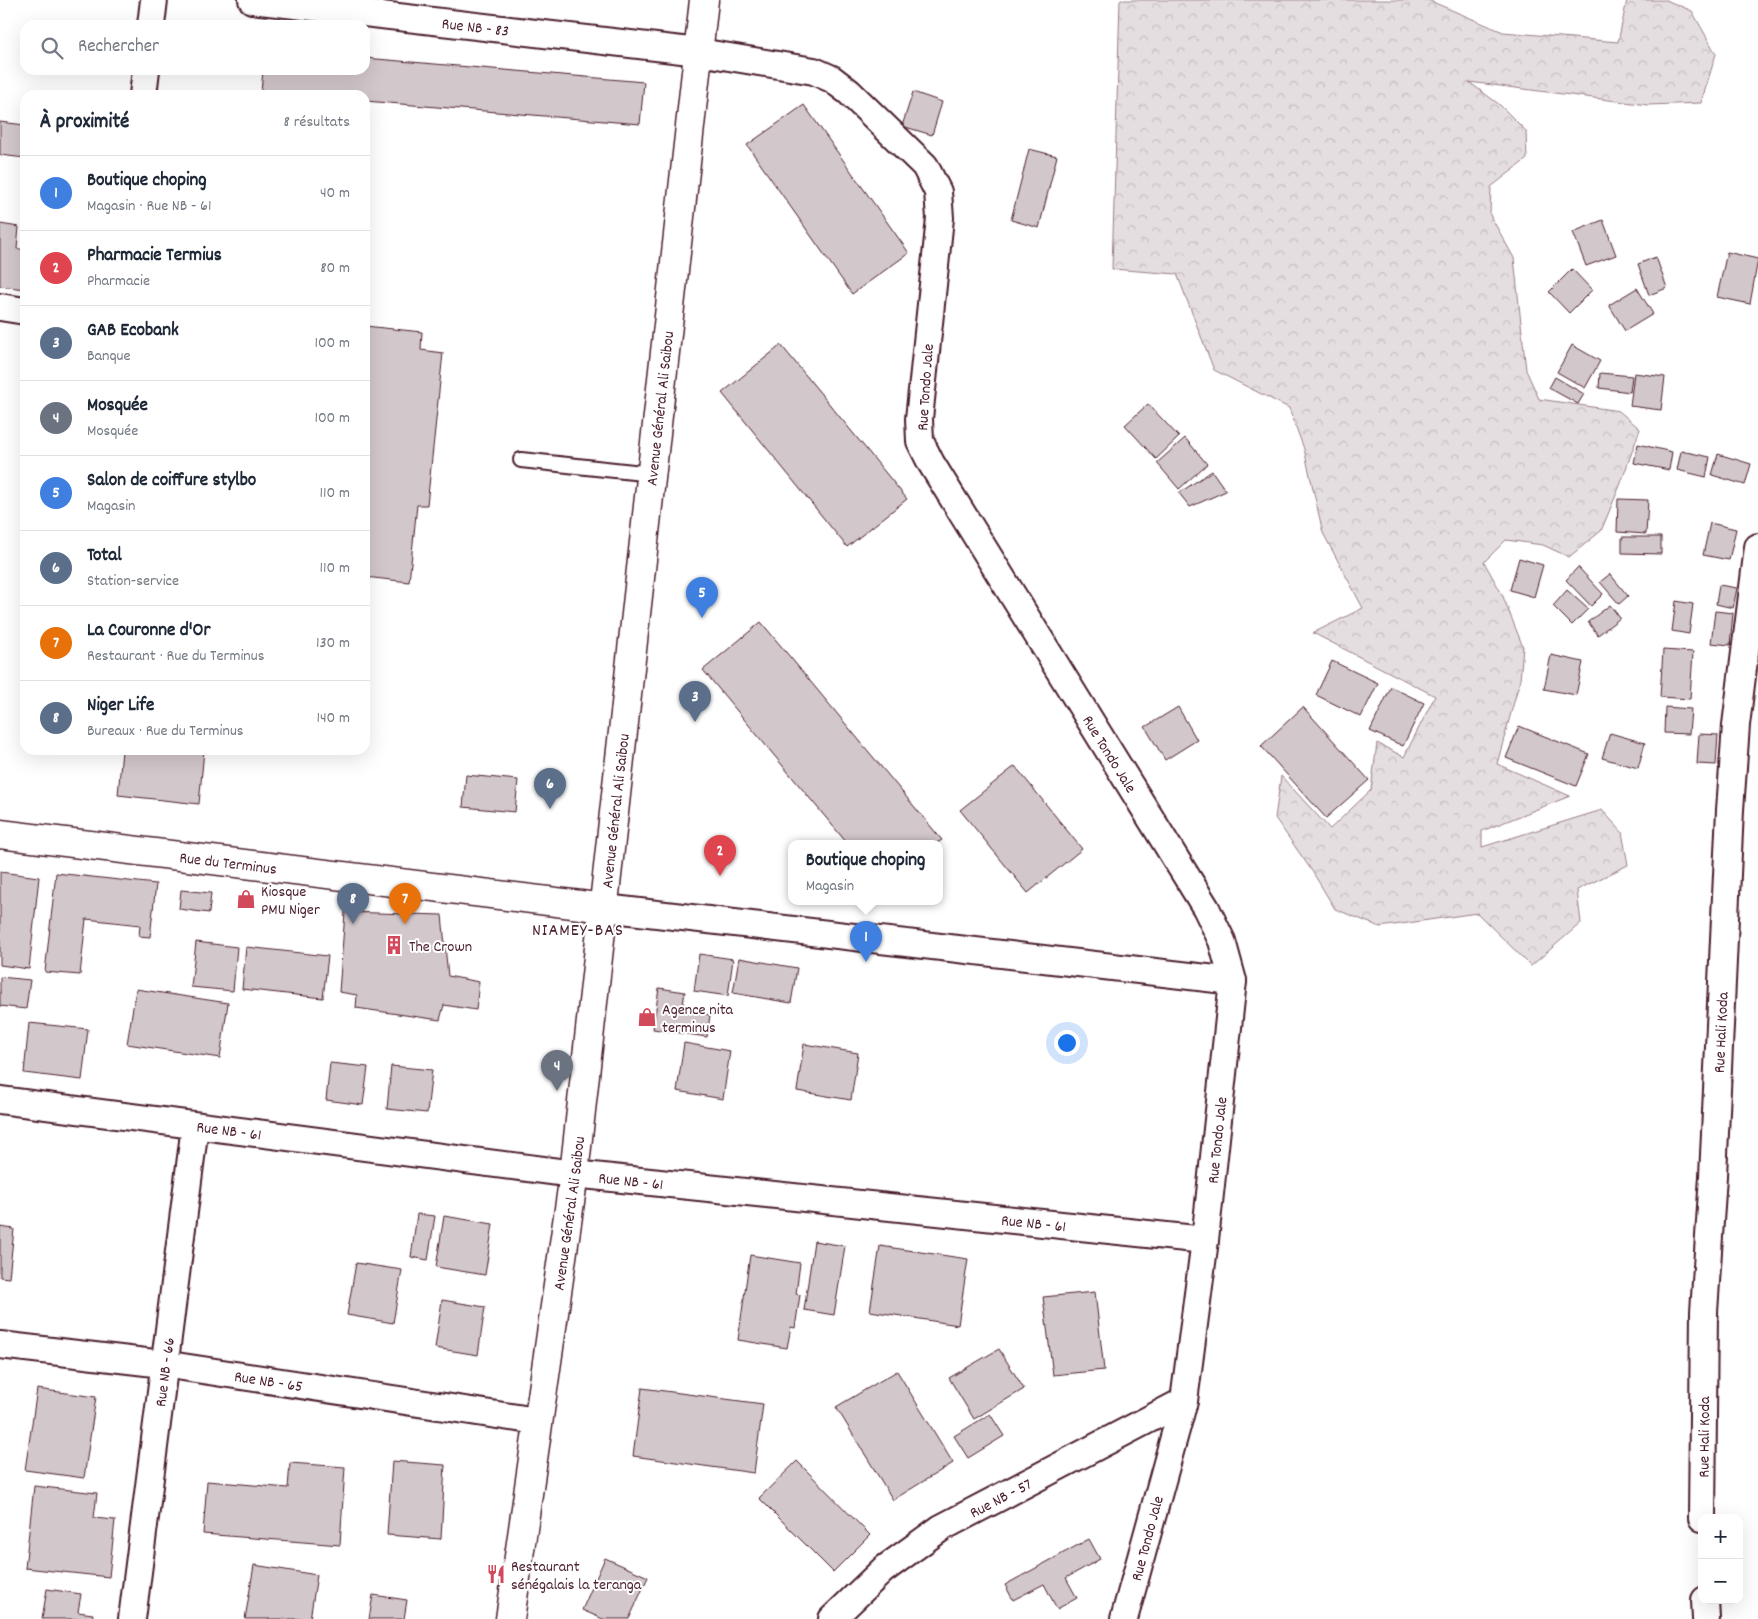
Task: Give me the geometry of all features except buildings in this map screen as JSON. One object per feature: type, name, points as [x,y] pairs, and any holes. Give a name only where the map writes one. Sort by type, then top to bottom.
[{"type":"street","points":[[152,20],[154,0]]},
{"type":"street","name":"Rue NB - 83","points":[[252,0],[699,52]]},
{"type":"street","name":"Avenue Général Ali Saibou","points":[[510,1619],[574,1174],[704,0]]},
{"type":"street","name":"Rue Tondo Jale","points":[[699,52],[814,71],[832,79],[849,92],[925,166],[938,192],[940,218],[919,419],[920,441],[931,463],[1206,908],[1222,942],[1233,981],[1205,1240],[1184,1401],[1124,1619]]},
{"type":"street","points":[[144,90],[145,75]]},
{"type":"street","points":[[0,306],[20,310]]},
{"type":"street","name":"Rue Hali Koda","points":[[1702,1514],[1704,1312],[1713,1176],[1730,810],[1736,725],[1758,547]]},
{"type":"street","name":"Rue du Terminus","points":[[0,834],[604,908]]},
{"type":"street","points":[[604,908],[1233,981]]},
{"type":"street","name":"Rue NB - 61","points":[[0,1100],[574,1174],[1205,1240]]},
{"type":"street","name":"Rue NB - 66","points":[[132,1619],[163,1364],[195,1126]]},
{"type":"street","name":"Rue NB - 65","points":[[0,1345],[163,1364],[537,1421]]},
{"type":"street","name":"Rue NB - 57","points":[[832,1619],[883,1570],[941,1528],[1184,1401]]},
{"type":"street","points":[[1705,1604],[1706,1619]]},
{"type":"lane","points":[[521,460],[652,474]]},
{"type":"green space","points":[[1120,0],[1428,0],[1503,32],[1618,42],[1627,0],[1666,0],[1692,11],[1716,54],[1701,103],[1648,105],[1469,82],[1500,105],[1526,131],[1527,159],[1491,187],[1490,215],[1514,258],[1526,370],[1539,399],[1619,411],[1640,429],[1621,483],[1601,531],[1569,557],[1543,545],[1506,540],[1484,562],[1502,594],[1523,647],[1520,680],[1497,764],[1570,796],[1482,831],[1482,847],[1602,810],[1622,832],[1628,865],[1577,890],[1581,923],[1531,966],[1477,913],[1380,927],[1335,909],[1312,871],[1275,818],[1281,776],[1330,829],[1371,790],[1377,743],[1404,757],[1435,696],[1313,633],[1363,608],[1323,533],[1304,449],[1289,408],[1214,370],[1177,274],[1112,269]]},
{"type":"place","name":"Salon de coiffure stylbo","points":[[702,618]]},
{"type":"place","name":"GAB Ecobank","points":[[695,722]]},
{"type":"place","name":"Total","points":[[550,809]]},
{"type":"place","name":"Pharmacie Termius","points":[[720,876]]},
{"type":"place","name":"Kiosque PMU Niger","points":[[246,899]]},
{"type":"place","name":"Niger Life","points":[[353,924]]},
{"type":"place","name":"La Couronne d'Or","points":[[405,924]]},
{"type":"place","name":"The Crown","points":[[394,945]]},
{"type":"place","name":"Boutique choping","points":[[866,962]]},
{"type":"place","name":"Agence nita terminus","points":[[647,1017]]},
{"type":"place","name":"Mosquée","points":[[557,1091]]},
{"type":"place","name":"Restaurant sénégalais la teranga","points":[[496,1574]]},
{"type":"district","name":"NIAMEY-BAS","points":[[578,929]]}]
